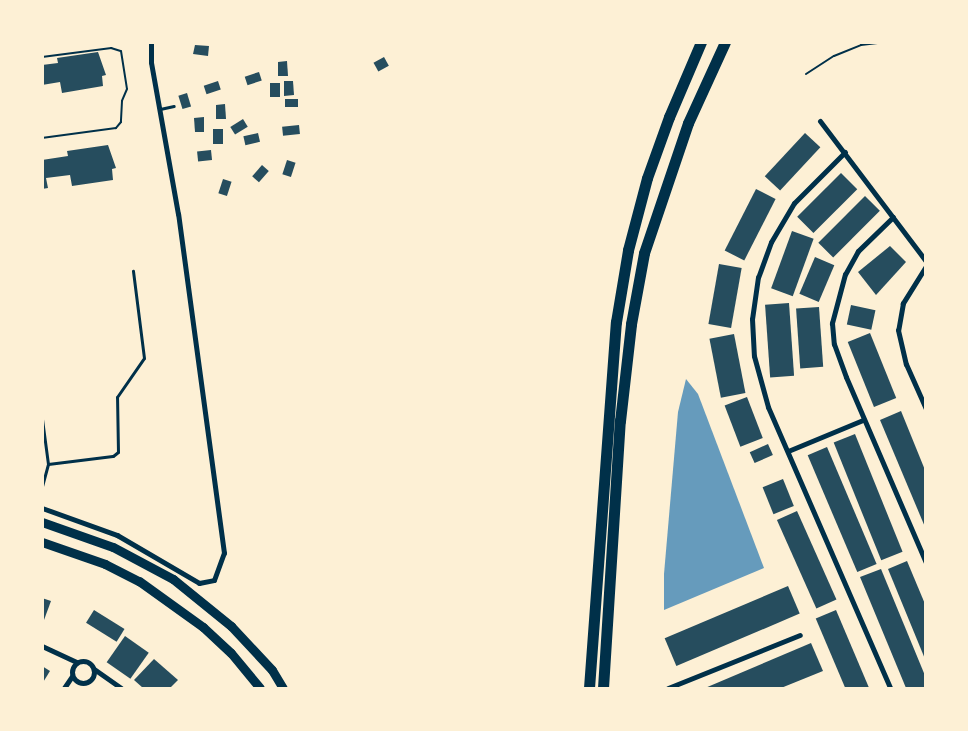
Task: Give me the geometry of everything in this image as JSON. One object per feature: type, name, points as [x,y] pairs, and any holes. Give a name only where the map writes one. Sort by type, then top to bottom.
[{"type":"highway","points":[[588,688],[607,409],[616,322],[627,259],[647,178],[669,117],[701,42]]},
{"type":"highway","points":[[602,688],[620,420],[631,324],[644,253],[688,123],[725,42]]},
{"type":"main road","points":[[42,522],[113,547],[173,579],[231,626],[272,670],[283,688]]},
{"type":"main road","points":[[42,542],[105,564],[139,581],[203,627],[231,653],[260,688]]},
{"type":"street","points":[[42,508],[118,535],[199,583],[214,580],[224,554],[160,109],[151,62],[151,42]]},
{"type":"street","points":[[820,121],[926,261]]},
{"type":"street","points":[[844,152],[794,203],[771,242],[758,277],[752,319],[754,356],[768,407],[890,688]]},
{"type":"street","points":[[893,217],[854,258],[843,281],[832,323],[834,344],[863,420],[926,563]]},
{"type":"street","points":[[926,266],[903,302],[898,330],[906,364],[926,409]]},
{"type":"street","points":[[788,451],[863,420]]},
{"type":"street","points":[[668,688],[800,635]]},
{"type":"street","points":[[42,646],[77,662],[87,662],[121,688]]},
{"type":"street","points":[[64,688],[72,676],[72,668],[77,662]]},
{"type":"street","points":[[86,688],[91,680],[94,669]]},
{"type":"street","points":[[72,676],[82,684],[91,680]]},
{"type":"lane","points":[[160,109],[174,106]]},
{"type":"lane","points":[[48,464],[113,456],[118,452],[117,397],[144,358],[134,271]]},
{"type":"lane","points":[[42,419],[48,464],[42,487]]},
{"type":"path","points":[[806,74],[852,49],[886,42]]},
{"type":"path","points":[[42,57],[111,48],[121,51],[127,89],[122,101],[121,122],[116,128],[42,138]]},
{"type":"water","points":[[686,379],[698,394],[764,568],[664,610],[664,574],[678,412]]},
{"type":"building","points":[[195,45],[209,46],[208,56],[193,54]]},
{"type":"building","points":[[98,52],[106,75],[102,76],[103,86],[62,93],[60,82],[42,85],[42,65],[58,63],[57,58]]},
{"type":"building","points":[[384,57],[389,66],[378,72],[374,63]]},
{"type":"building","points":[[287,61],[288,76],[278,76],[278,62]]},
{"type":"building","points":[[259,72],[262,81],[248,85],[245,77]]},
{"type":"building","points":[[218,81],[221,90],[207,94],[204,86]]},
{"type":"building","points":[[284,81],[293,81],[294,95],[284,96]]},
{"type":"building","points":[[270,83],[280,83],[280,97],[270,97]]},
{"type":"building","points":[[187,93],[191,106],[182,109],[178,96]]},
{"type":"building","points":[[285,99],[298,99],[298,107],[285,107]]},
{"type":"building","points":[[225,104],[226,119],[216,119],[216,105]]},
{"type":"building","points":[[204,117],[204,132],[195,132],[194,118]]},
{"type":"building","points":[[243,119],[248,127],[235,135],[230,127]]},
{"type":"building","points":[[299,125],[300,134],[283,136],[282,127]]},
{"type":"building","points":[[213,129],[223,129],[223,144],[213,144]]},
{"type":"building","points":[[258,133],[260,142],[245,145],[243,136]]},
{"type":"building","points":[[805,133],[820,147],[780,190],[765,176]]},
{"type":"building","points":[[108,145],[116,168],[112,169],[113,180],[72,186],[70,175],[46,178],[48,188],[42,189],[42,160],[68,156],[67,151]]},
{"type":"building","points":[[211,150],[212,160],[198,161],[197,151]]},
{"type":"building","points":[[287,160],[296,163],[291,177],[282,174]]},
{"type":"building","points":[[262,165],[269,171],[259,182],[252,176]]},
{"type":"building","points":[[841,173],[857,189],[813,233],[797,217]]},
{"type":"building","points":[[223,179],[232,182],[227,196],[218,193]]},
{"type":"building","points":[[756,189],[776,199],[744,260],[725,250]]},
{"type":"building","points":[[865,196],[880,211],[833,258],[818,243]]},
{"type":"building","points":[[792,231],[814,239],[793,296],[771,288]]},
{"type":"building","points":[[890,246],[906,262],[876,295],[858,272]]},
{"type":"building","points":[[815,257],[834,265],[819,302],[799,294]]},
{"type":"building","points":[[719,264],[742,268],[731,328],[708,324]]},
{"type":"building","points":[[789,303],[794,376],[770,377],[765,305]]},
{"type":"building","points":[[851,305],[875,310],[871,330],[847,325]]},
{"type":"building","points":[[819,307],[823,367],[800,368],[796,309]]},
{"type":"building","points":[[870,333],[896,398],[874,407],[848,342]]},
{"type":"building","points":[[734,334],[745,393],[721,398],[709,339]]},
{"type":"building","points":[[747,397],[763,438],[740,447],[725,406]]},
{"type":"building","points":[[901,411],[925,470],[925,527],[880,420]]},
{"type":"building","points":[[855,434],[903,552],[881,560],[834,443]]},
{"type":"building","points":[[768,444],[773,455],[755,463],[750,452]]},
{"type":"building","points":[[827,447],[877,564],[857,572],[808,455]]},
{"type":"building","points":[[783,479],[794,506],[773,514],[763,487]]},
{"type":"building","points":[[797,511],[836,600],[816,609],[777,520]]},
{"type":"building","points":[[907,561],[925,604],[925,659],[888,569]]},
{"type":"building","points":[[881,569],[926,678],[926,688],[906,688],[860,577]]},
{"type":"building","points":[[788,586],[800,614],[676,666],[665,638]]},
{"type":"building","points":[[42,598],[51,601],[44,620],[42,620]]},
{"type":"building","points":[[94,610],[125,629],[117,642],[86,623]]},
{"type":"building","points":[[836,610],[869,688],[845,688],[816,619]]},
{"type":"building","points":[[125,636],[149,653],[130,679],[107,662]]},
{"type":"building","points":[[811,643],[823,671],[781,688],[705,688]]},
{"type":"building","points":[[154,659],[178,680],[170,688],[143,688],[134,680]]},
{"type":"building","points":[[42,666],[50,671],[42,684]]}]
